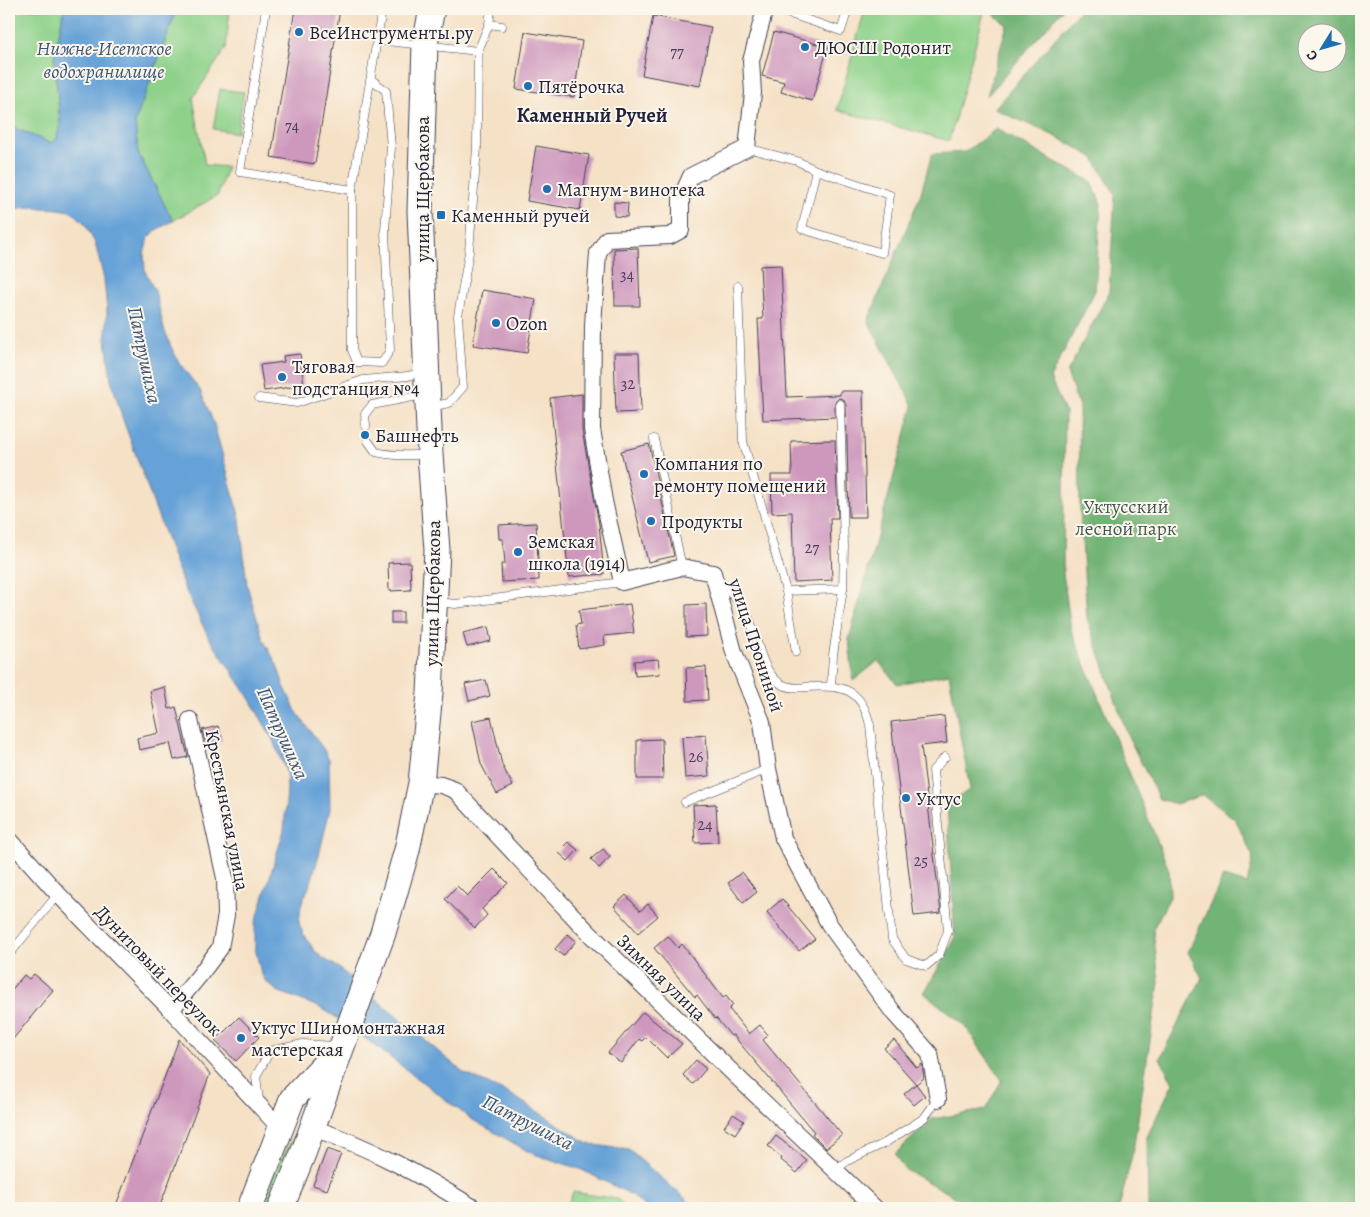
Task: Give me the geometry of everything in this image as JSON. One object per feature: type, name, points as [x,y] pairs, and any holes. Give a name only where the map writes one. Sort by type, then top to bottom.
[{"type":"main road","name":"улица Щербакова","points":[[281,1208],[383,933],[407,850],[421,783],[430,693],[437,550],[430,454],[420,211],[424,44],[432,9]]},
{"type":"main road","name":"улица Щербакова","points":[[250,1208],[292,1099],[344,1040]]},
{"type":"street","points":[[622,582],[604,501],[592,429],[594,325],[598,253],[607,239],[670,236],[681,230],[681,198],[691,176],[747,148],[753,93],[751,61],[765,9]]},
{"type":"street","name":"улица Прониной","points":[[622,582],[682,567],[713,573],[734,652],[762,722],[768,769],[783,838],[829,924],[893,1012],[930,1054],[938,1099]]},
{"type":"street","name":"Крестьянская улица","points":[[171,1010],[220,948],[226,916],[225,878],[190,720]]},
{"type":"street","name":"Зимняя улица","points":[[421,783],[441,785],[455,790],[587,931],[875,1208]]},
{"type":"street","name":"Дунитовый переулок","points":[[9,839],[58,894],[171,1010],[280,1128]]},
{"type":"street","points":[[312,1128],[331,1134],[376,1154],[433,1183],[474,1208]]},
{"type":"lane","points":[[266,9],[240,172],[352,190]]},
{"type":"lane","points":[[371,80],[386,91],[391,148],[385,230],[390,350],[382,362],[358,362],[352,350],[352,190],[382,9]]},
{"type":"lane","points":[[260,398],[297,402],[363,380],[408,376],[428,391],[449,403],[463,387],[458,316],[469,252],[477,148],[478,51],[489,24],[491,9]]},
{"type":"lane","points":[[775,9],[841,31],[848,9]]},
{"type":"lane","points":[[489,24],[502,26]]},
{"type":"lane","points":[[377,40],[478,51]]},
{"type":"lane","points":[[747,148],[797,161],[816,170],[890,195],[882,253],[802,230],[816,170]]},
{"type":"lane","points":[[738,286],[743,441],[786,591],[796,652]]},
{"type":"lane","points":[[366,426],[365,414],[372,405],[428,391]]},
{"type":"lane","points":[[831,686],[833,654],[843,589],[844,547],[840,404]]},
{"type":"lane","points":[[654,439],[682,567]]},
{"type":"lane","points":[[368,441],[376,452],[390,455],[413,456],[430,454]]},
{"type":"lane","points":[[713,573],[745,610],[772,677],[783,686],[799,688],[841,687],[854,694],[867,711],[892,940],[906,960],[926,966],[939,956],[948,931],[933,770],[945,757]]},
{"type":"lane","points":[[814,581],[814,590]]},
{"type":"lane","points":[[434,602],[456,604],[622,582]]},
{"type":"lane","points":[[786,591],[843,589]]},
{"type":"lane","points":[[685,802],[768,769]]},
{"type":"lane","points":[[9,955],[58,894]]},
{"type":"lane","points":[[260,1107],[256,1076],[270,1051],[303,1044],[344,1040]]},
{"type":"lane","points":[[835,1170],[847,1161],[885,1143],[924,1118],[938,1099]]},
{"type":"green space","points":[[9,9],[64,9],[54,57],[60,122],[57,139],[53,143],[9,126]]},
{"type":"green space","points":[[177,9],[230,9],[226,48],[193,98],[205,165],[227,167],[218,195],[173,221],[138,153],[135,122]]},
{"type":"green space","points":[[865,9],[985,9],[949,141],[837,110]]},
{"type":"green space","points":[[987,9],[1063,9],[987,96],[1007,25]]},
{"type":"green space","name":"Уктусский лесной парк","points":[[1081,9],[1361,9],[1361,1208],[1148,1208],[1147,1137],[1173,1083],[1160,1058],[1202,978],[1188,952],[1223,877],[1247,884],[1253,857],[1235,819],[1203,795],[1176,804],[1159,799],[1128,736],[1087,618],[1080,510],[1079,406],[1067,373],[1109,292],[1115,194],[1093,157],[1057,137],[994,109]]},
{"type":"green space","points":[[220,89],[244,92],[237,133],[213,129]]},
{"type":"green space","points":[[996,129],[1092,182],[1101,204],[1095,291],[1050,378],[1065,412],[1063,573],[1071,630],[1169,870],[1170,897],[1153,929],[1159,982],[1133,1151],[1119,1208],[975,1208],[904,1169],[895,1154],[932,1119],[985,1110],[1002,1080],[964,1025],[924,993],[955,939],[947,806],[970,789],[949,674],[897,684],[878,661],[853,681],[849,639],[913,406],[868,321],[920,196],[932,154],[965,152]]},
{"type":"green space","points":[[302,1124],[268,1208],[261,1208],[278,1163]]},
{"type":"green space","points":[[573,1192],[617,1199],[627,1208],[567,1208]]},
{"type":"water","name":"Нижне-Исетское водохранилище","points":[[64,9],[177,9],[135,122],[138,153],[173,221],[156,230],[148,239],[144,254],[145,271],[155,291],[164,329],[171,347],[180,364],[200,390],[214,424],[240,519],[247,585],[263,639],[277,665],[284,686],[296,711],[329,759],[330,809],[311,882],[301,905],[299,923],[303,934],[314,950],[324,959],[335,965],[464,1073],[510,1094],[589,1144],[629,1150],[696,1208],[646,1208],[632,1195],[580,1169],[531,1153],[471,1119],[345,1023],[321,1008],[277,991],[266,982],[261,973],[255,948],[255,925],[284,830],[287,789],[286,771],[271,736],[245,691],[209,638],[184,587],[122,417],[111,379],[106,340],[107,310],[104,279],[95,243],[85,224],[69,211],[25,207],[9,211],[9,126],[50,143],[57,139],[60,122],[54,57]]},
{"type":"building","points":[[295,9],[340,9],[315,164],[271,157]]},
{"type":"building","points":[[653,16],[711,27],[700,86],[642,75]]},
{"type":"building","points":[[525,32],[582,41],[574,97],[516,89]]},
{"type":"building","points":[[774,32],[828,47],[812,101],[781,92],[784,82],[762,76]]},
{"type":"building","points":[[536,146],[589,155],[580,210],[527,201]]},
{"type":"building","points":[[614,202],[628,203],[627,217],[614,216]]},
{"type":"building","points":[[638,248],[640,306],[615,306],[614,249]]},
{"type":"building","points":[[781,265],[787,397],[840,395],[840,391],[863,391],[866,517],[849,517],[846,404],[843,399],[839,398],[835,402],[835,417],[763,420],[758,319],[763,319],[760,266]]},
{"type":"building","points":[[482,290],[536,299],[527,353],[473,345]]},
{"type":"building","points":[[614,353],[639,353],[641,412],[616,413]]},
{"type":"building","name":"Тяговая подстанция №4","points":[[300,354],[304,385],[264,391],[260,365],[284,362],[283,356]]},
{"type":"building","points":[[582,394],[582,430],[599,524],[604,574],[569,577],[550,398]]},
{"type":"building","points":[[835,440],[838,518],[830,518],[832,580],[794,582],[792,512],[772,513],[771,475],[792,475],[791,441]]},
{"type":"building","points":[[649,444],[674,556],[648,562],[621,451]]},
{"type":"building","points":[[536,523],[539,580],[502,582],[501,564],[505,564],[503,539],[499,539],[498,525]]},
{"type":"building","points":[[410,562],[411,590],[389,591],[388,563]]},
{"type":"building","points":[[630,604],[634,633],[604,636],[605,645],[579,649],[576,625],[581,624],[579,610]]},
{"type":"building","points":[[706,604],[707,636],[686,637],[686,605]]},
{"type":"building","points":[[391,612],[403,612],[403,623],[391,623]]},
{"type":"building","points":[[488,627],[491,641],[467,647],[463,633]]},
{"type":"building","points":[[658,659],[660,674],[635,676],[634,661]]},
{"type":"building","points":[[706,667],[708,700],[687,701],[686,668]]},
{"type":"building","points":[[486,680],[490,696],[469,701],[465,684]]},
{"type":"building","points":[[165,687],[169,709],[176,707],[188,757],[174,760],[170,743],[139,750],[137,738],[159,733],[150,691]]},
{"type":"building","points":[[944,716],[947,743],[921,746],[941,913],[914,916],[891,722]]},
{"type":"building","points":[[491,717],[502,765],[513,786],[497,794],[481,764],[472,721]]},
{"type":"building","points":[[218,726],[222,740],[206,744],[202,730]]},
{"type":"building","points":[[706,735],[709,776],[685,778],[682,737]]},
{"type":"building","points":[[662,739],[663,779],[637,779],[637,740]]},
{"type":"building","points":[[716,804],[718,842],[695,843],[693,805]]},
{"type":"building","points":[[568,842],[578,850],[568,861],[558,852]]},
{"type":"building","points":[[603,849],[610,857],[599,868],[591,859]]},
{"type":"building","points":[[494,869],[508,883],[482,909],[487,915],[475,928],[445,899],[457,886],[467,896]]},
{"type":"building","points":[[742,872],[757,892],[743,903],[728,883]]},
{"type":"building","points":[[626,895],[640,911],[648,904],[658,916],[638,933],[614,906]]},
{"type":"building","points":[[782,899],[815,939],[799,951],[767,912]]},
{"type":"building","points":[[568,934],[576,941],[563,956],[555,949]]},
{"type":"building","points":[[668,936],[678,948],[682,944],[723,998],[726,996],[733,1005],[729,1009],[749,1034],[760,1025],[768,1035],[763,1040],[842,1135],[826,1148],[812,1134],[814,1132],[733,1035],[731,1036],[715,1019],[697,995],[695,997],[654,948]]},
{"type":"building","points":[[34,974],[53,990],[9,1044],[9,993],[24,975],[29,979]]},
{"type":"building","points":[[643,1012],[682,1044],[667,1058],[646,1037],[642,1041],[639,1039],[621,1063],[608,1053]]},
{"type":"building","points":[[239,1017],[259,1037],[236,1061],[215,1041]]},
{"type":"building","points":[[179,1039],[210,1074],[159,1208],[115,1208]]},
{"type":"building","points":[[894,1040],[917,1068],[922,1064],[924,1078],[916,1084],[884,1048]]},
{"type":"building","points":[[696,1060],[706,1069],[693,1084],[683,1075]]},
{"type":"building","points":[[916,1084],[925,1096],[914,1105],[904,1094]]},
{"type":"building","points":[[733,1114],[744,1121],[735,1134],[724,1127]]},
{"type":"building","points":[[776,1136],[807,1160],[797,1173],[768,1146]]},
{"type":"building","points":[[327,1149],[341,1154],[327,1190],[313,1185]]},
{"type":"place","name":"ВсеИнструменты.ру","points":[[299,32]]},
{"type":"place","name":"ДЮСШ Родонит","points":[[805,47]]},
{"type":"place","name":"Пятёрочка","points":[[528,86]]},
{"type":"place","name":"Магнум-винотека","points":[[547,189]]},
{"type":"place","name":"Каменный ручей","points":[[441,215]]},
{"type":"place","name":"Ozon","points":[[496,323]]},
{"type":"place","name":"Тяговая подстанция №4","points":[[282,377]]},
{"type":"place","name":"Башнефть","points":[[365,435]]},
{"type":"place","name":"Компания по ремонту помещений","points":[[644,474]]},
{"type":"place","name":"Продукты","points":[[651,521]]},
{"type":"place","name":"Земская школа (1914)","points":[[518,552]]},
{"type":"place","name":"Уктус","points":[[906,798]]},
{"type":"place","name":"Уктус Шиномонтажная мастерская","points":[[241,1038]]},
{"type":"district","name":"Каменный Ручей","points":[[592,115]]},
{"type":"water label","name":"Патрушиха","points":[[145,355]]},
{"type":"water label","name":"Патрушиха","points":[[283,733]]},
{"type":"water label","name":"Патрушиха","points":[[528,1122]]}]
